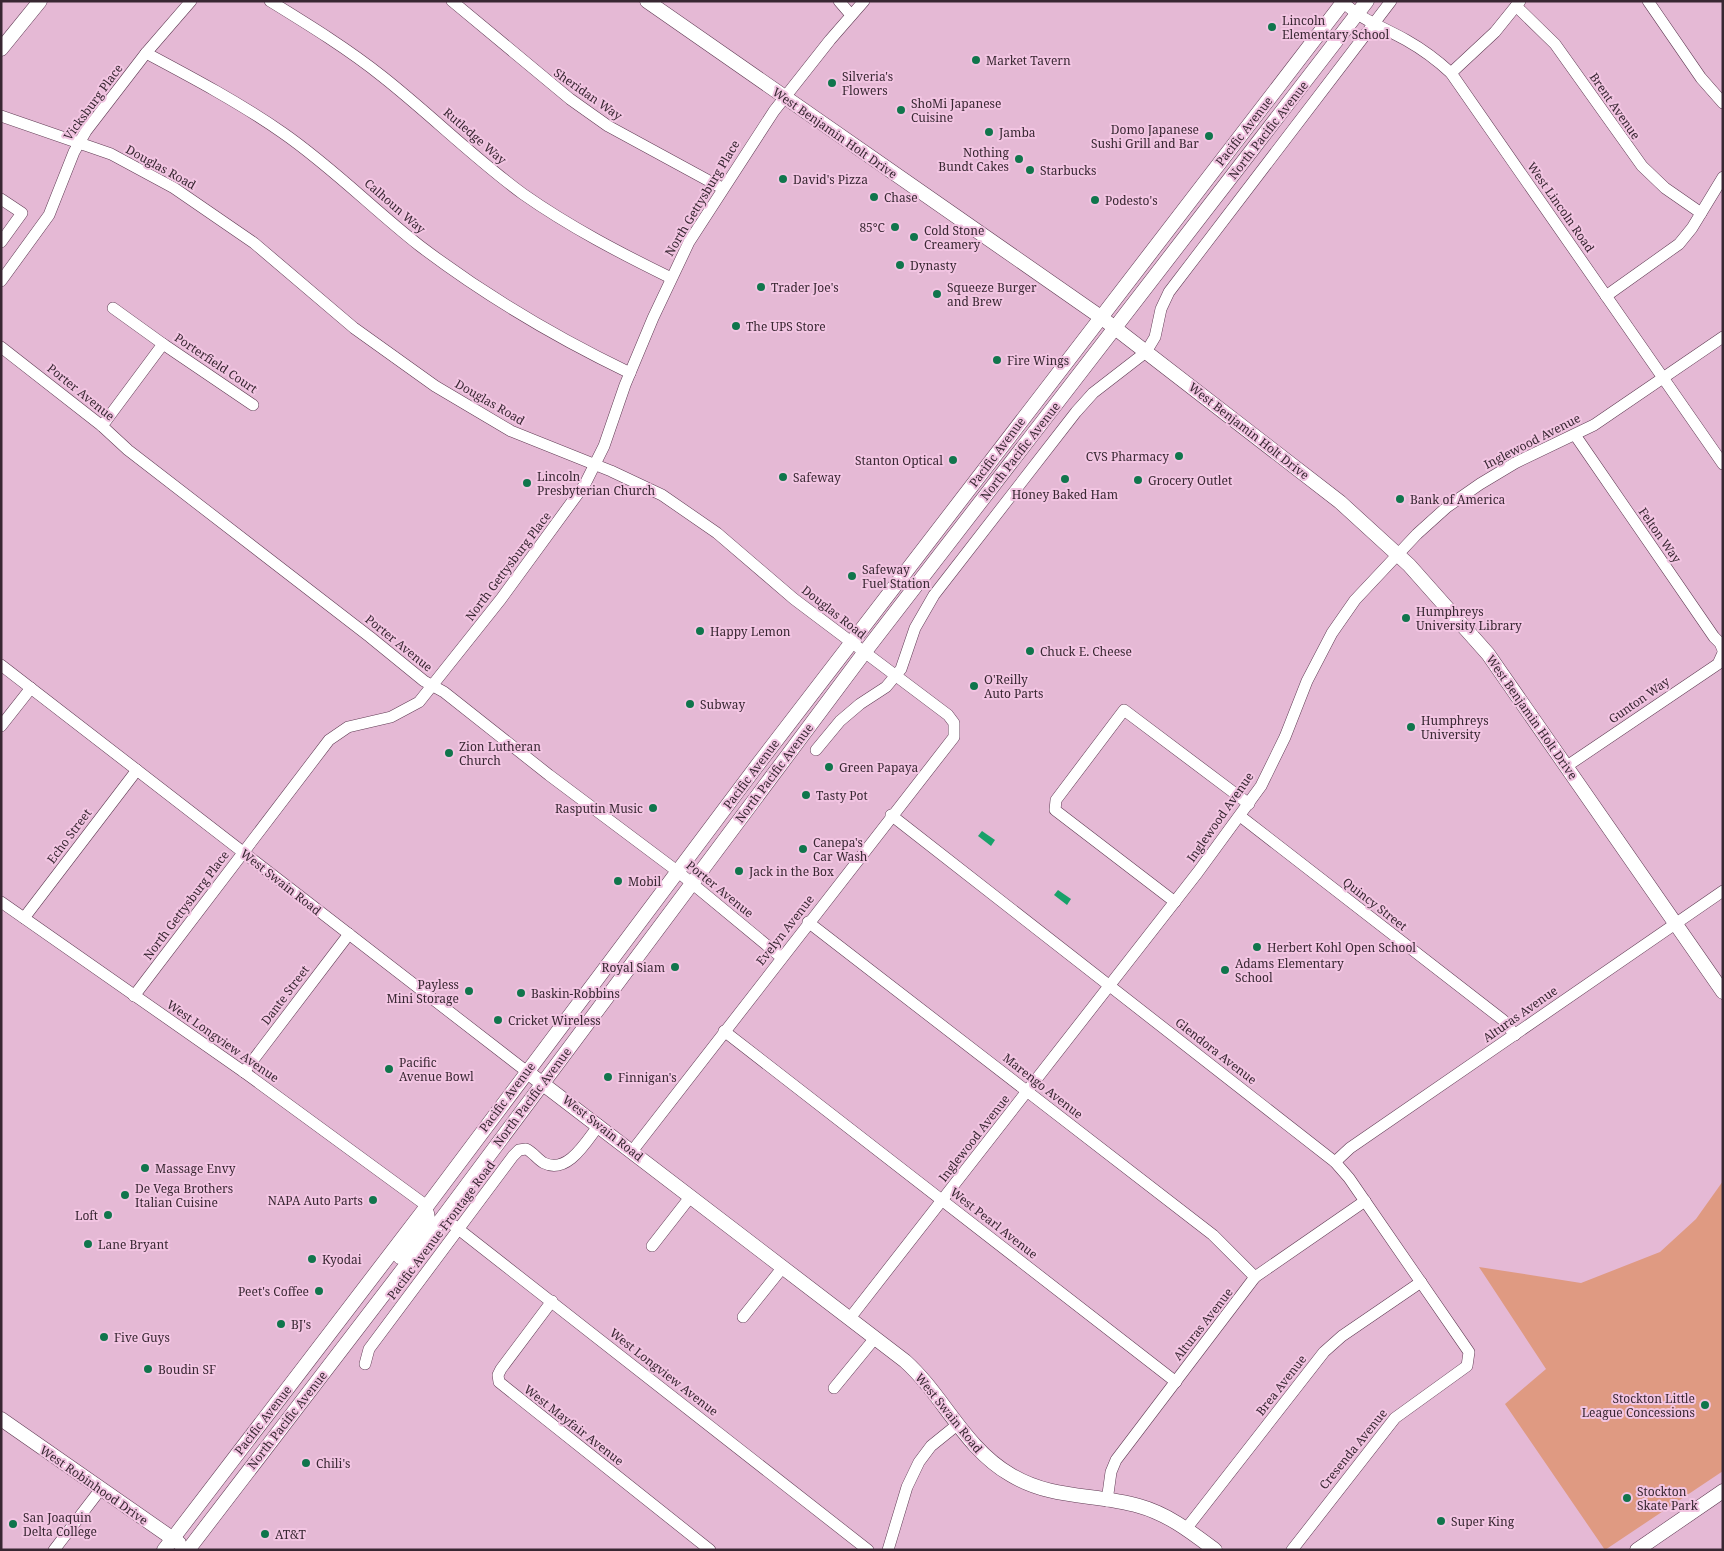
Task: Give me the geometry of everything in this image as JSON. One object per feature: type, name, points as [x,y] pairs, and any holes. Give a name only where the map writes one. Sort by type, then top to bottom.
[{"type":"main road","points":[[1,49],[40,1]]},
{"type":"main road","name":"West Benjamin Holt Drive","points":[[647,1],[1102,318],[1340,502],[1398,554],[1444,602],[1488,654],[1723,992]]},
{"type":"main road","name":"North Pacific Avenue","points":[[188,1550],[443,1217],[864,653],[1368,1]]},
{"type":"main road","name":"Pacific Avenue","points":[[168,1544],[334,1328],[677,871],[1343,2]]},
{"type":"main road","name":"West Swain Road","points":[[526,1071],[633,1150],[915,1370],[972,1444],[988,1460],[1030,1486],[1064,1495],[1140,1506],[1154,1511],[1186,1529],[1214,1550]]},
{"type":"main road","points":[[443,1217],[441,1201],[461,1172],[462,1158]]},
{"type":"main road","points":[[391,1285],[393,1265],[428,1219],[426,1206]]},
{"type":"main road","points":[[306,1396],[306,1379],[332,1345],[334,1328]]},
{"type":"main road","name":"West Robinhood Drive","points":[[1,1419],[100,1490],[168,1544],[188,1550]]},
{"type":"main road","points":[[1637,1550],[1722,1494]]},
{"type":"street","name":"Vicksburg Place","points":[[1,280],[49,215],[80,142],[146,53],[191,1]]},
{"type":"street","name":"Rutledge Way","points":[[270,1],[347,50],[384,78],[472,154],[523,194],[610,248],[671,278]]},
{"type":"street","name":"Sheridan Way","points":[[452,1],[547,81],[608,126],[722,188]]},
{"type":"street","points":[[839,1],[851,15]]},
{"type":"street","name":"North Gettysburg Place","points":[[134,996],[329,740],[348,727],[391,717],[419,702],[509,588],[585,484],[596,465],[630,373],[671,278],[689,242],[722,188],[784,97],[864,1]]},
{"type":"street","points":[[816,750],[845,717],[886,687],[894,677],[903,664],[921,616],[934,595],[1066,424],[1093,393],[1146,352],[1154,337],[1160,309],[1169,292],[1391,1]]},
{"type":"street","points":[[1648,1],[1701,78],[1723,102]]},
{"type":"street","name":"West Lincoln Road","points":[[1343,2],[1357,15],[1373,25],[1423,50],[1451,73],[1723,464]]},
{"type":"street","points":[[1451,73],[1478,49],[1518,4]]},
{"type":"street","name":"Brent Avenue","points":[[1518,4],[1555,44],[1642,166],[1665,188],[1701,213]]},
{"type":"street","name":"Calhoun Way","points":[[146,53],[240,105],[283,133],[326,165],[419,245],[500,302],[560,338],[630,373]]},
{"type":"street","name":"Douglas Road","points":[[1,116],[80,142],[136,167],[229,224],[354,328],[450,395],[511,431],[642,484],[695,516],[894,677],[948,715],[955,726]]},
{"type":"street","points":[[1606,296],[1679,244],[1723,177]]},
{"type":"street","points":[[1,200],[22,213],[1,242]]},
{"type":"street","name":"Porterfield Court","points":[[114,308],[253,405]]},
{"type":"street","name":"Inglewood Avenue","points":[[850,1318],[1175,902],[1249,804],[1275,759],[1307,680],[1332,633],[1355,600],[1398,554],[1447,507],[1515,463],[1575,435],[1616,411],[1723,337]]},
{"type":"street","name":"Porterfield Court","points":[[102,426],[164,344]]},
{"type":"street","name":"Porter Avenue","points":[[1,347],[102,426],[128,450],[424,681],[444,692],[544,771],[677,871],[781,957]]},
{"type":"street","name":"Felton Way","points":[[1575,435],[1720,643],[1723,652]]},
{"type":"street","name":"Gunton Way","points":[[1567,766],[1718,664],[1723,652]]},
{"type":"street","name":"West Swain Road","points":[[1,665],[526,1071]]},
{"type":"street","points":[[1,726],[31,688]]},
{"type":"street","points":[[1175,902],[1055,810],[1056,800],[1124,710],[1249,804]]},
{"type":"street","name":"Evelyn Avenue","points":[[633,1150],[891,815],[954,737],[955,726]]},
{"type":"street","name":"Echo Street","points":[[24,918],[137,770]]},
{"type":"street","name":"Glendora Avenue","points":[[891,815],[1335,1162],[1365,1201],[1469,1352],[1469,1359]]},
{"type":"street","name":"Quincy Street","points":[[1240,816],[1503,1020],[1516,1034]]},
{"type":"street","name":"Alturas Avenue","points":[[1335,1162],[1350,1148],[1723,891]]},
{"type":"street","name":"West Longview Avenue","points":[[1,902],[244,1072],[426,1206]]},
{"type":"street","name":"Marengo Avenue","points":[[808,922],[1213,1235],[1255,1277]]},
{"type":"street","name":"Dante Street","points":[[244,1072],[349,934]]},
{"type":"street","name":"West Pearl Avenue","points":[[724,1031],[1176,1382]]},
{"type":"street","name":"Pacific Avenue Frontage Road","points":[[364,1364],[369,1348],[519,1150],[526,1149],[543,1163],[551,1165],[563,1163],[575,1155],[599,1125]]},
{"type":"street","points":[[652,1246],[691,1196]]},
{"type":"street","name":"Alturas Avenue","points":[[1107,1500],[1111,1472],[1116,1460],[1255,1277],[1365,1201]]},
{"type":"street","name":"West Longview Avenue","points":[[443,1217],[868,1550]]},
{"type":"street","points":[[743,1317],[783,1267]]},
{"type":"street","name":"Brea Avenue","points":[[1186,1529],[1324,1352],[1342,1336],[1421,1282]]},
{"type":"street","name":"West Mayfair Avenue","points":[[552,1302],[501,1369],[498,1375],[499,1382],[710,1550]]},
{"type":"street","points":[[834,1388],[874,1338]]},
{"type":"street","name":"Cresenda Avenue","points":[[1292,1550],[1395,1418],[1467,1366],[1469,1359]]},
{"type":"street","points":[[888,1550],[907,1486],[919,1462],[930,1446],[958,1425]]},
{"type":"street","points":[[55,1549],[100,1490]]},
{"type":"shaded area","points":[[982,831],[995,840],[991,846],[978,836]]},
{"type":"shaded area","points":[[1058,890],[1071,899],[1067,905],[1054,895]]},
{"type":"shaded area","points":[[1723,1181],[1723,1471],[1605,1550],[1505,1404],[1546,1369],[1479,1267],[1581,1283],[1660,1252],[1696,1219]]},
{"type":"place","name":"Lincoln Elementary School","points":[[1272,27]]},
{"type":"place","name":"Market Tavern","points":[[976,60]]},
{"type":"place","name":"Silveria's Flowers","points":[[832,83]]},
{"type":"place","name":"ShoMi Japanese Cuisine","points":[[901,110]]},
{"type":"place","name":"Jamba","points":[[989,132]]},
{"type":"place","name":"Domo Japanese Sushi Grill and Bar","points":[[1209,136]]},
{"type":"place","name":"Nothing Bundt Cakes","points":[[1019,159]]},
{"type":"place","name":"Starbucks","points":[[1030,170]]},
{"type":"place","name":"David's Pizza","points":[[783,179]]},
{"type":"place","name":"Chase","points":[[874,197]]},
{"type":"place","name":"Podesto's","points":[[1095,200]]},
{"type":"place","name":"85°C","points":[[895,227]]},
{"type":"place","name":"Cold Stone Creamery","points":[[914,237]]},
{"type":"place","name":"Dynasty","points":[[900,265]]},
{"type":"place","name":"Trader Joe's","points":[[761,287]]},
{"type":"place","name":"Squeeze Burger and Brew","points":[[937,294]]},
{"type":"place","name":"The UPS Store","points":[[736,326]]},
{"type":"place","name":"Fire Wings","points":[[997,360]]},
{"type":"place","name":"CVS Pharmacy","points":[[1179,456]]},
{"type":"place","name":"Stanton Optical","points":[[953,460]]},
{"type":"place","name":"Safeway","points":[[783,477]]},
{"type":"place","name":"Honey Baked Ham","points":[[1065,479]]},
{"type":"place","name":"Grocery Outlet","points":[[1138,480]]},
{"type":"place","name":"Lincoln Presbyterian Church","points":[[527,483]]},
{"type":"place","name":"Bank of America","points":[[1400,499]]},
{"type":"place","name":"Safeway Fuel Station","points":[[852,576]]},
{"type":"place","name":"Humphreys University Library","points":[[1406,618]]},
{"type":"place","name":"Happy Lemon","points":[[700,631]]},
{"type":"place","name":"Chuck E. Cheese","points":[[1030,651]]},
{"type":"place","name":"O'Reilly Auto Parts","points":[[974,686]]},
{"type":"place","name":"Subway","points":[[690,704]]},
{"type":"place","name":"Humphreys University","points":[[1411,727]]},
{"type":"place","name":"Zion Lutheran Church","points":[[449,753]]},
{"type":"place","name":"Green Papaya","points":[[829,767]]},
{"type":"place","name":"Tasty Pot","points":[[806,795]]},
{"type":"place","name":"Rasputin Music","points":[[653,808]]},
{"type":"place","name":"Canepa's Car Wash","points":[[803,849]]},
{"type":"place","name":"Jack in the Box","points":[[739,871]]},
{"type":"place","name":"Mobil","points":[[618,881]]},
{"type":"place","name":"Herbert Kohl Open School","points":[[1257,947]]},
{"type":"place","name":"Royal Siam","points":[[675,967]]},
{"type":"place","name":"Adams Elementary School","points":[[1225,970]]},
{"type":"place","name":"Payless Mini Storage","points":[[469,991]]},
{"type":"place","name":"Baskin-Robbins","points":[[521,993]]},
{"type":"place","name":"Cricket Wireless","points":[[498,1020]]},
{"type":"place","name":"Pacific Avenue Bowl","points":[[389,1069]]},
{"type":"place","name":"Finnigan's","points":[[608,1077]]},
{"type":"place","name":"Massage Envy","points":[[145,1168]]},
{"type":"place","name":"De Vega Brothers Italian Cuisine","points":[[125,1195]]},
{"type":"place","name":"NAPA Auto Parts","points":[[373,1200]]},
{"type":"place","name":"Loft","points":[[108,1215]]},
{"type":"place","name":"Lane Bryant","points":[[88,1244]]},
{"type":"place","name":"Kyodai","points":[[312,1259]]},
{"type":"place","name":"Peet's Coffee","points":[[319,1291]]},
{"type":"place","name":"BJ's","points":[[281,1324]]},
{"type":"place","name":"Five Guys","points":[[104,1337]]},
{"type":"place","name":"Boudin SF","points":[[148,1369]]},
{"type":"place","name":"Stockton Little League Concessions","points":[[1705,1405]]},
{"type":"place","name":"Chili's","points":[[306,1463]]},
{"type":"place","name":"Stockton Skate Park","points":[[1627,1498]]},
{"type":"place","name":"Super King","points":[[1441,1521]]},
{"type":"place","name":"San Joaquin Delta College","points":[[13,1524]]},
{"type":"place","name":"AT&T","points":[[265,1534]]}]
